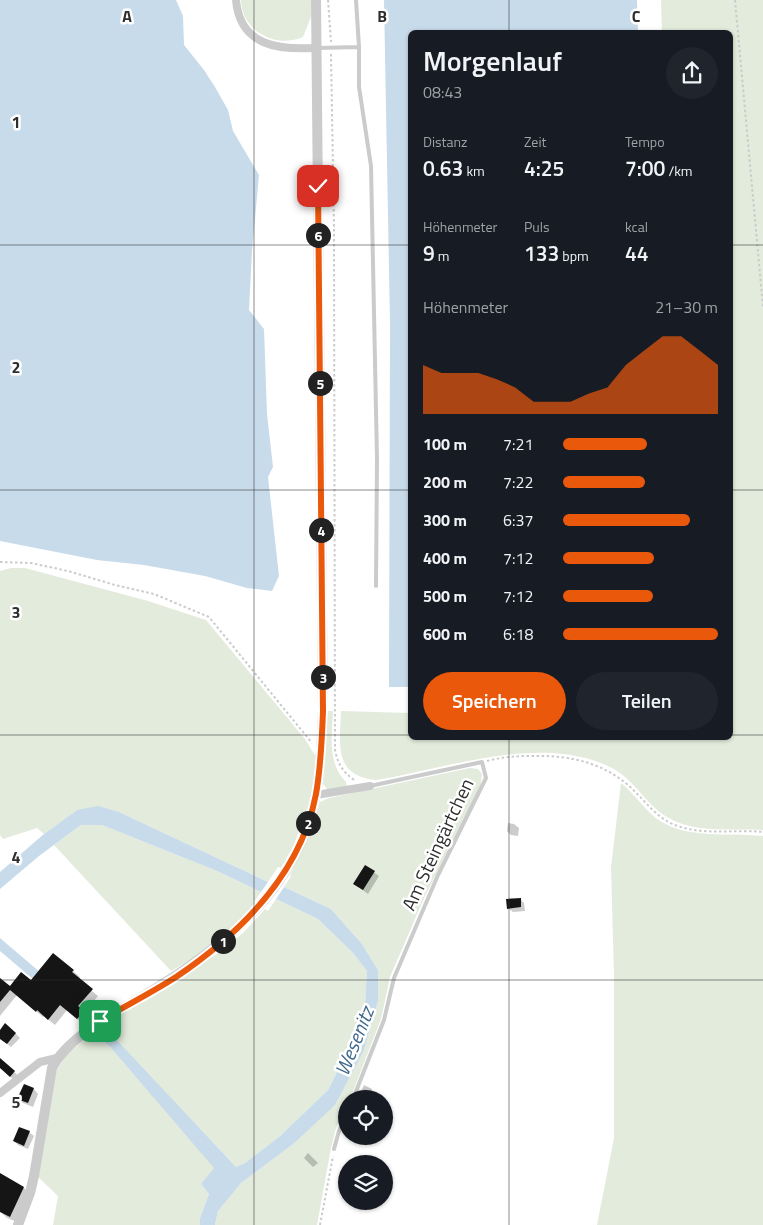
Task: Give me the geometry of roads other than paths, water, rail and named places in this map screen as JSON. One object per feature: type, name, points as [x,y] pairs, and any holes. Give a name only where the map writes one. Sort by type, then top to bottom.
[{"type":"street","points":[[236,0],[237,10],[242,22],[247,30],[260,41],[280,48],[315,48]]},
{"type":"street","points":[[18,1225],[30,1193],[52,1068],[57,1058],[100,1021],[176,976],[238,929],[260,906],[297,851],[316,795],[322,751],[323,711],[316,0]]},
{"type":"street","name":"Am Steingärtchen","points":[[316,795],[370,786]]},
{"type":"street","points":[[0,1093],[40,1062],[57,1058]]},
{"type":"lane","points":[[356,0],[359,87],[371,166],[377,459],[376,586]]},
{"type":"lane","points":[[315,48],[359,47]]},
{"type":"lane","name":"Am Steingärtchen","points":[[357,1090],[384,1020],[394,978],[438,875],[486,778],[482,762],[370,786]]},
{"type":"lane","points":[[334,1149],[338,1135]]},
{"type":"water","points":[[0,0],[176,0],[183,16],[184,45],[215,87],[228,110],[233,131],[259,175],[249,310],[264,329],[267,414],[273,467],[268,477],[279,576],[272,591],[247,588],[205,576],[144,565],[97,560],[0,541]]},
{"type":"water","points":[[384,0],[637,0],[638,30],[408,30],[408,687],[389,687],[390,324]]},
{"type":"water","points":[[98,806],[119,812],[268,882],[261,892],[217,871],[102,825],[81,825],[39,856],[0,889],[0,872],[44,834],[77,810]]},
{"type":"water","name":"Wesenitz","points":[[284,887],[331,909],[362,944],[378,970],[378,1001],[364,1050],[343,1090],[338,1090],[338,1099],[335,1105],[292,1145],[241,1183],[218,1211],[215,1225],[200,1225],[200,1218],[209,1194],[201,1184],[214,1168],[111,1048],[94,1032],[102,1026],[236,1167],[245,1163],[279,1137],[328,1090],[349,1048],[365,1004],[367,971],[353,953],[318,919],[276,899]]},
{"type":"water","points":[[0,938],[96,1020],[88,1026],[0,951]]}]
